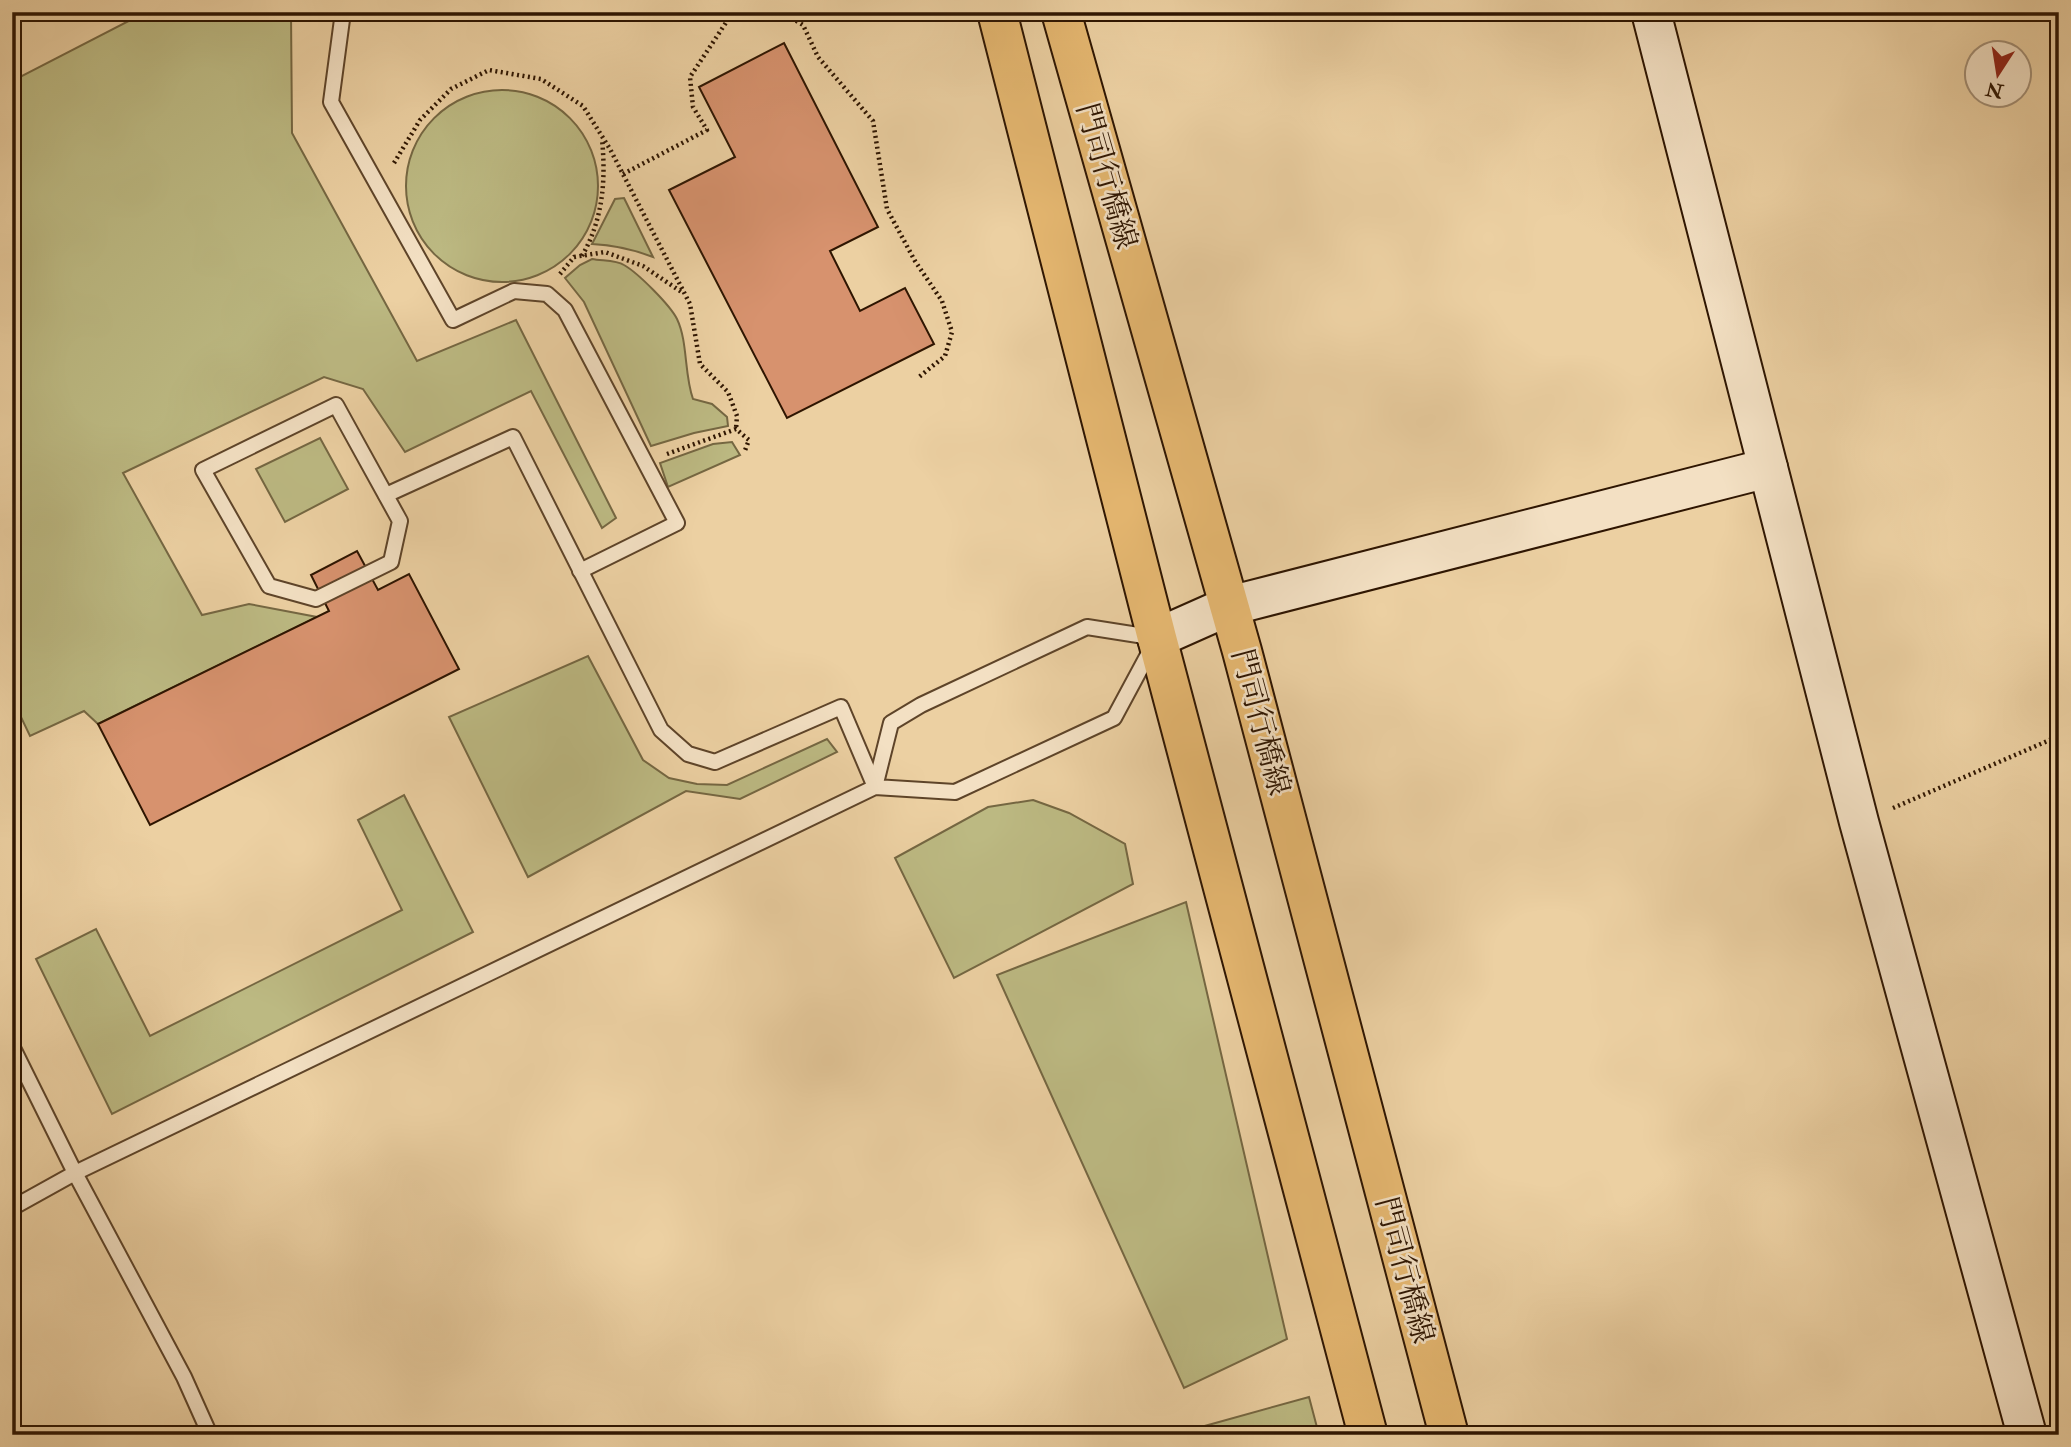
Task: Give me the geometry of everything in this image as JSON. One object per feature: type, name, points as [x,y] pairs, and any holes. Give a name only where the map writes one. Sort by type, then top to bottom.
[{"type":"main road","points":[[997,12],[1157,638],[1368,1435]]},
{"type":"main road","name":"門司行橋線","points":[[1061,12],[1229,606],[1449,1435]]},
{"type":"street","points":[[1651,12],[1859,822],[2027,1435]]},
{"type":"street","points":[[1157,638],[1229,606],[1768,468]]},
{"type":"lane","points":[[343,12],[331,102],[453,320],[514,291],[547,294],[551,297],[565,310],[677,523],[580,571]]},
{"type":"lane","points":[[336,405],[386,495],[400,521],[391,562],[316,599],[269,586],[203,470],[336,405]]},
{"type":"lane","points":[[386,495],[513,437],[661,730],[688,754],[715,762],[841,707],[874,787]]},
{"type":"lane","points":[[12,1208],[75,1173],[874,787],[955,792],[1114,718],[1157,638],[1087,627],[921,705],[891,723],[874,787]]},
{"type":"lane","points":[[12,1046],[75,1173],[184,1377],[210,1435]]},
{"type":"path","points":[[623,174],[707,130],[693,107],[690,77],[733,12]]},
{"type":"path","points":[[782,12],[803,24],[818,57],[873,121],[887,209],[915,261],[942,301],[952,332],[945,356],[919,377]]},
{"type":"path","points":[[383,194],[395,160],[420,120],[451,89],[489,70],[541,79],[583,106],[623,174],[690,304],[700,364],[728,392],[737,416],[736,429]]},
{"type":"path","points":[[581,257],[593,235],[602,203],[602,137]]},
{"type":"path","points":[[551,297],[557,277],[574,257],[605,252],[643,266],[685,295]]},
{"type":"path","points":[[736,429],[749,440],[744,453]]},
{"type":"path","points":[[645,462],[736,429]]},
{"type":"path","points":[[1859,822],[2059,736]]},
{"type":"shaded area","points":[[146,12],[291,12],[292,133],[417,361],[516,320],[616,518],[602,528],[531,391],[405,452],[363,389],[324,377],[123,473],[202,615],[249,604],[317,617],[98,724],[84,711],[30,736],[20,715],[12,718],[12,81]]},
{"type":"shaded area","points":[[502,90],[539,98],[570,118],[590,149],[598,186],[590,223],[570,254],[539,274],[502,282],[465,274],[434,254],[414,223],[406,186],[414,149],[434,118],[465,98]]},
{"type":"shaded area","points":[[624,198],[653,257],[623,248],[592,244],[615,199]]},
{"type":"shaded area","points":[[592,259],[621,263],[645,282],[668,306],[680,328],[693,399],[712,404],[727,417],[728,426],[651,446],[584,302],[565,278]]},
{"type":"shaded area","points":[[320,438],[348,489],[285,522],[256,469]]},
{"type":"shaded area","points":[[732,442],[740,455],[668,487],[660,463],[713,444]]},
{"type":"shaded area","points":[[588,656],[643,760],[669,778],[697,784],[727,785],[827,739],[837,752],[740,799],[686,791],[528,877],[449,717]]},
{"type":"shaded area","points":[[404,795],[473,932],[112,1114],[36,959],[96,929],[150,1036],[402,910],[358,820]]},
{"type":"shaded area","points":[[1033,800],[1069,813],[1125,844],[1133,884],[954,978],[895,858],[988,807]]},
{"type":"shaded area","points":[[1186,902],[1287,1339],[1184,1388],[997,975]]},
{"type":"shaded area","points":[[1309,1397],[1319,1435],[1186,1435],[1201,1427]]},
{"type":"building","points":[[784,43],[878,227],[830,251],[860,311],[905,288],[934,344],[787,418],[669,190],[735,157],[699,87]]},
{"type":"building","points":[[357,551],[378,590],[409,574],[459,669],[150,825],[98,724],[329,611],[311,575]]}]
